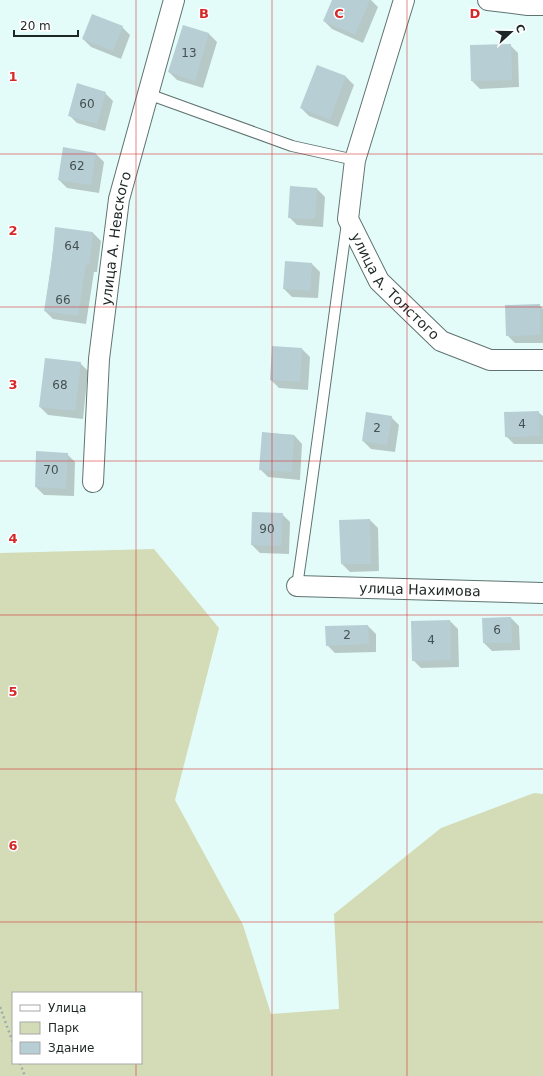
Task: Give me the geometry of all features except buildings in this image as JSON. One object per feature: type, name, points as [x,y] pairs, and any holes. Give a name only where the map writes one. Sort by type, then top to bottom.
[{"type":"street","name":"улица А. Невского","points":[[93,482],[99,359],[119,199],[174,0]]},
{"type":"street","points":[[348,220],[355,160],[404,0]]},
{"type":"street","points":[[488,0],[528,5],[543,4]]},
{"type":"street","name":"улица А. Толстого","points":[[348,220],[379,281],[441,341],[490,360],[543,360]]},
{"type":"street","name":"улица Нахимова","points":[[297,586],[543,593]]},
{"type":"lane","points":[[148,94],[292,146],[355,160]]},
{"type":"lane","points":[[297,586],[315,466],[348,220]]},
{"type":"path","points":[[0,1007],[12,1040]]},
{"type":"path","points":[[20,1064],[25,1076]]},
{"type":"green space","points":[[154,549],[219,628],[175,800],[243,925],[271,1014],[339,1009],[334,914],[441,828],[534,793],[543,794],[543,1076],[0,1076],[0,553]]}]
